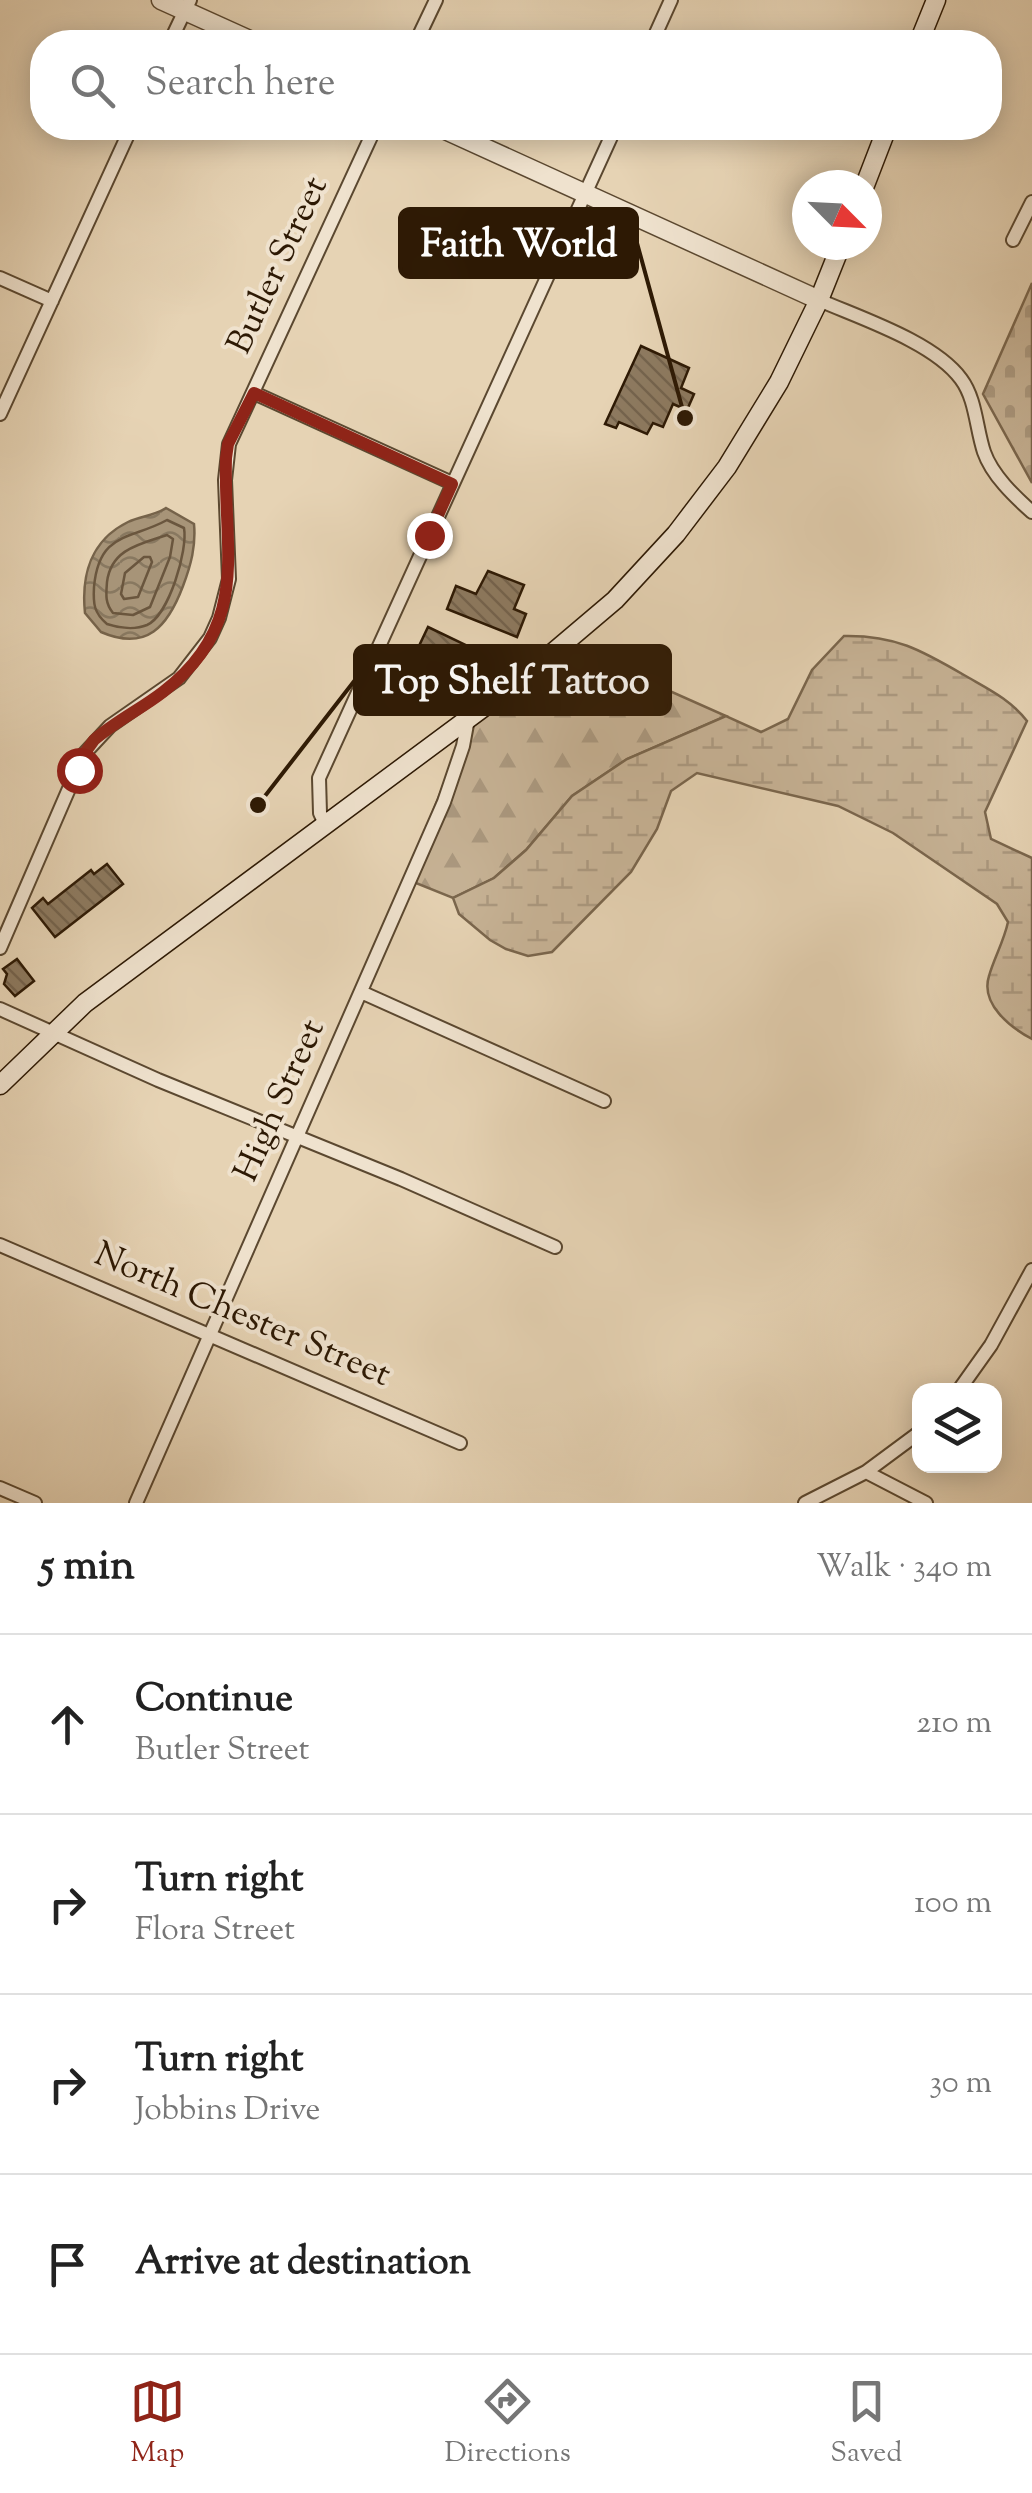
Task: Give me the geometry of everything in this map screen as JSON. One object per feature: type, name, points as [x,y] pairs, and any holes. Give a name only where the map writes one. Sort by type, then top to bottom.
[{"type":"main road","points":[[161,0],[187,5],[232,30]]},
{"type":"main road","points":[[925,30],[936,0]]},
{"type":"main road","points":[[468,140],[819,300]]},
{"type":"main road","points":[[871,170],[882,140]]},
{"type":"main road","points":[[0,1085],[86,1002],[468,719],[615,600],[676,534],[736,453],[779,382],[835,260]]},
{"type":"street","points":[[422,30],[436,0]]},
{"type":"street","points":[[657,30],[671,0]]},
{"type":"street","points":[[176,30],[187,5]]},
{"type":"street","points":[[0,414],[126,140]]},
{"type":"street","name":"Butler Street","points":[[0,948],[84,754],[110,726],[179,678],[210,638],[229,579],[228,444],[370,140]]},
{"type":"street","points":[[325,824],[320,813],[319,778],[610,140]]},
{"type":"street","points":[[1014,240],[1032,202]]},
{"type":"street","points":[[0,278],[52,301]]},
{"type":"street","points":[[819,300],[924,350],[959,376],[969,391],[985,456],[1003,484],[1032,512]]},
{"type":"street","points":[[254,393],[452,484]]},
{"type":"street","name":"High Street","points":[[136,1503],[444,802],[468,719]]},
{"type":"street","points":[[361,992],[604,1102]]},
{"type":"street","points":[[0,1009],[555,1247]]},
{"type":"street","name":"North Chester Street","points":[[0,1244],[460,1443]]},
{"type":"street","points":[[964,1383],[1032,1270]]},
{"type":"street","points":[[805,1503],[866,1472],[912,1438]]},
{"type":"street","points":[[866,1472],[926,1503]]},
{"type":"street","points":[[0,1488],[35,1503]]},
{"type":"green space","points":[[1032,283],[1032,483],[983,394]]},
{"type":"green space","points":[[844,636],[878,638],[921,651],[998,695],[1027,721],[985,812],[991,839],[1032,858],[1032,1039],[999,1014],[989,996],[989,976],[1008,922],[997,904],[893,833],[838,806],[697,773],[671,791],[657,829],[631,872],[552,952],[528,956],[506,949],[459,914],[453,898],[494,878],[526,850],[572,796],[627,759],[726,716],[761,732],[788,719],[812,670]]},
{"type":"green space","points":[[573,648],[726,716],[627,759],[572,796],[526,850],[494,878],[453,898],[406,879],[465,731]]},
{"type":"water","points":[[166,508],[194,524],[192,555],[177,600],[163,623],[143,637],[131,639],[101,632],[85,613],[85,585],[91,560],[115,530]]},
{"type":"building","points":[[641,346],[689,368],[681,388],[694,394],[687,410],[673,404],[663,427],[653,423],[647,434],[619,422],[616,428],[605,424]]},
{"type":"building","points":[[488,571],[524,585],[514,609],[526,614],[517,637],[447,609],[456,586],[476,594]]},
{"type":"building","points":[[428,627],[470,647],[462,666],[419,646]]},
{"type":"building","points":[[107,864],[123,884],[55,937],[32,908],[43,898],[48,904],[91,870],[94,874]]},
{"type":"building","points":[[17,959],[34,981],[15,996],[4,984],[7,974],[3,969]]},
{"type":"place","name":"Faith World","points":[[685,418]]},
{"type":"place","name":"Top Shelf Tattoo","points":[[258,805]]},
{"type":"route","points":[[79,770],[94,740],[179,678],[210,638],[229,579],[225,480],[228,444],[254,393],[452,484],[429,535]]}]
